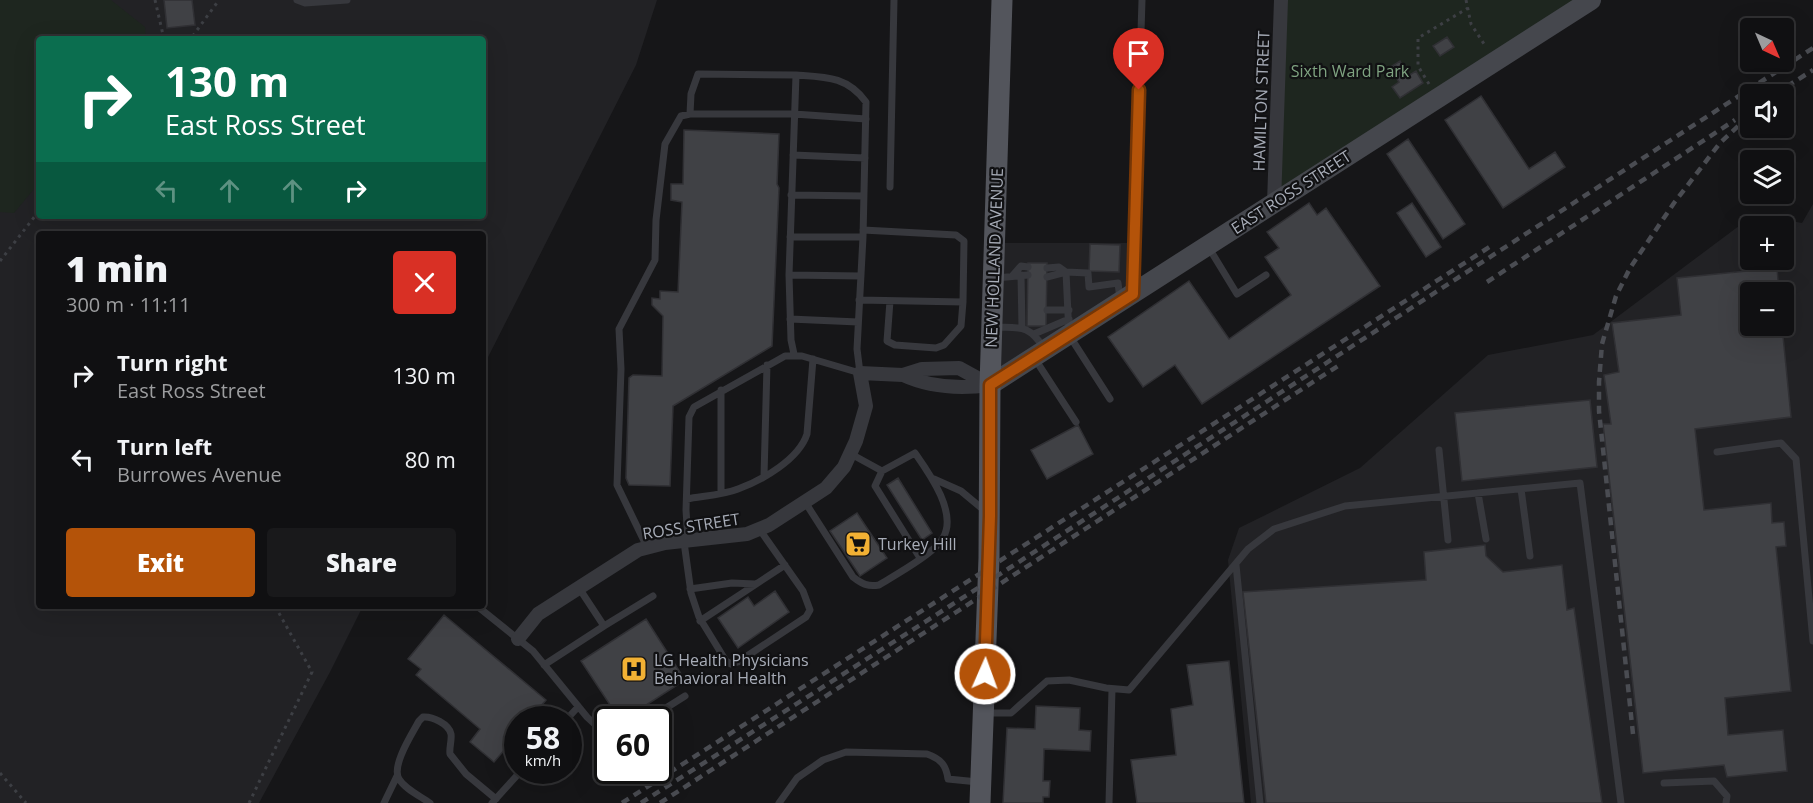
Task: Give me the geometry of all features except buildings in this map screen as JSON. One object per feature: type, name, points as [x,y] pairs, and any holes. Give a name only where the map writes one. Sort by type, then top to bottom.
[{"type":"main road","name":"NEW HOLLAND AVENUE","points":[[980,803],[990,516],[992,327],[1014,276],[1002,0]]},
{"type":"street","name":"HAMILTON STREET","points":[[1274,203],[1281,0]]},
{"type":"street","name":"EAST ROSS STREET","points":[[990,385],[1038,347],[1069,327],[1127,298],[1591,0]]},
{"type":"street","points":[[860,373],[903,375],[922,369],[959,368],[990,385]]},
{"type":"street","name":"ROSS STREET","points":[[518,639],[538,615],[625,558],[648,547],[735,537],[760,530],[826,488],[836,478],[851,454],[866,406],[860,373]]},
{"type":"street","points":[[903,375],[921,384],[964,388],[990,385]]},
{"type":"lane","points":[[297,0],[305,3],[347,0]]},
{"type":"lane","points":[[890,187],[894,0]]},
{"type":"lane","points":[[1127,298],[1142,0]]},
{"type":"lane","points":[[690,114],[691,94],[698,74],[834,77],[859,92],[866,102],[857,358],[860,373],[794,354],[785,356],[721,390],[699,403],[690,412],[686,542],[690,588],[700,621],[726,661],[731,664],[738,662],[806,617],[810,610],[803,591],[760,530]]},
{"type":"lane","points":[[794,354],[790,340],[789,275],[796,75]]},
{"type":"lane","points":[[648,547],[617,485],[621,369],[619,329],[655,260],[656,220],[665,144],[681,116],[690,114],[794,114],[866,118]]},
{"type":"lane","points":[[792,155],[865,158]]},
{"type":"lane","points":[[791,195],[864,196]]},
{"type":"lane","points":[[790,237],[863,233],[956,236],[964,241],[961,326],[944,345],[936,348],[895,345],[887,341],[890,301]]},
{"type":"lane","points":[[1208,245],[1237,294],[1266,275]]},
{"type":"lane","points":[[1028,267],[1021,266],[1014,276],[1024,311],[1022,328],[1038,347],[1076,422]]},
{"type":"lane","points":[[1047,268],[1059,267],[1066,272],[1069,327],[1110,399]]},
{"type":"lane","points":[[1047,277],[1066,272],[1088,273],[1089,287],[1118,283],[1127,298]]},
{"type":"lane","points":[[789,275],[861,276]]},
{"type":"lane","points":[[860,300],[963,302]]},
{"type":"lane","points":[[1047,310],[1069,310]]},
{"type":"lane","points":[[790,319],[858,322]]},
{"type":"lane","points":[[992,327],[1022,328]]},
{"type":"lane","points":[[687,499],[738,490],[795,456],[804,445],[807,434],[813,359]]},
{"type":"lane","points":[[764,476],[767,365]]},
{"type":"lane","points":[[721,390],[721,493]]},
{"type":"lane","points":[[1717,452],[1781,443],[1796,459],[1813,641]]},
{"type":"lane","points":[[1438,450],[1448,540]]},
{"type":"lane","points":[[805,502],[853,577],[861,584],[871,587],[879,585],[934,549],[943,539],[947,529],[948,517],[934,479],[915,453],[882,471],[875,486],[920,558]]},
{"type":"lane","points":[[851,454],[882,471]]},
{"type":"lane","points":[[934,479],[961,491],[990,516]]},
{"type":"lane","points":[[983,713],[1011,713],[1047,681],[1069,680],[1112,689],[1129,690],[1248,549],[1274,529],[1345,506],[1580,483],[1621,803]]},
{"type":"lane","points":[[1521,489],[1530,556]]},
{"type":"lane","points":[[1478,493],[1486,539]]},
{"type":"lane","points":[[700,621],[785,565]]},
{"type":"lane","points":[[1236,565],[1260,803]]},
{"type":"lane","points":[[690,588],[732,583],[755,584]]},
{"type":"lane","points":[[579,588],[604,626]]},
{"type":"lane","points":[[544,665],[653,596]]},
{"type":"lane","points":[[481,609],[533,651],[577,706]]},
{"type":"lane","points":[[1109,803],[1112,689]]},
{"type":"lane","points":[[669,706],[685,696]]},
{"type":"lane","points":[[582,711],[594,722]]},
{"type":"lane","points":[[430,803],[400,782],[396,766],[418,721],[423,717],[430,716],[449,730],[452,735],[450,754],[466,774],[494,801],[509,784]]},
{"type":"lane","points":[[779,803],[797,778],[823,760],[846,752],[927,754],[938,758],[946,768],[948,779],[981,782]]},
{"type":"lane","points":[[384,803],[397,776]]},
{"type":"lane","points":[[1664,783],[1714,781],[1726,796],[1726,803]]},
{"type":"path","points":[[155,0],[163,36]]},
{"type":"path","points":[[193,36],[219,0]]},
{"type":"path","points":[[1466,0],[1471,24],[1495,62]]},
{"type":"path","points":[[1438,98],[1418,66],[1418,38],[1468,8]]},
{"type":"path","points":[[0,261],[36,215]]},
{"type":"path","points":[[249,803],[312,672],[277,609]]},
{"type":"path","points":[[0,773],[26,803]]},
{"type":"shaded area","points":[[0,0],[657,0],[636,65],[486,361],[486,231],[36,231],[36,609],[362,609],[259,803],[0,803]]},
{"type":"shaded area","points":[[1813,204],[1813,803],[1251,803],[1228,560],[1239,528],[1360,468],[1488,355],[1593,335],[1740,225],[1740,270],[1794,270],[1794,221],[1802,223]]},
{"type":"shaded area","points":[[995,243],[1129,243],[1133,294],[990,385]]},
{"type":"green space","points":[[0,0],[111,0],[145,27],[146,36],[36,36],[36,187],[14,213],[0,212]]},
{"type":"green space","name":"Sixth Ward Park","points":[[1281,0],[1591,0],[1274,203]]},
{"type":"railway","points":[[641,803],[1011,567],[1813,48]]},
{"type":"railway","points":[[1791,84],[1813,70]]},
{"type":"railway","points":[[1487,282],[1735,120]]},
{"type":"railway","points":[[1633,734],[1599,411],[1602,344],[1616,296],[1630,268],[1674,203],[1720,143],[1740,124]]},
{"type":"railway","points":[[622,803],[1491,246]]},
{"type":"railway","points":[[660,803],[1341,364]]},
{"type":"place","name":"Turkey Hill","points":[[858,544]]},
{"type":"place","name":"LG Health Physicians Behavioral Health","points":[[634,669]]},
{"type":"route","points":[[985,674],[990,516],[990,385],[1133,294],[1139,90]]}]
